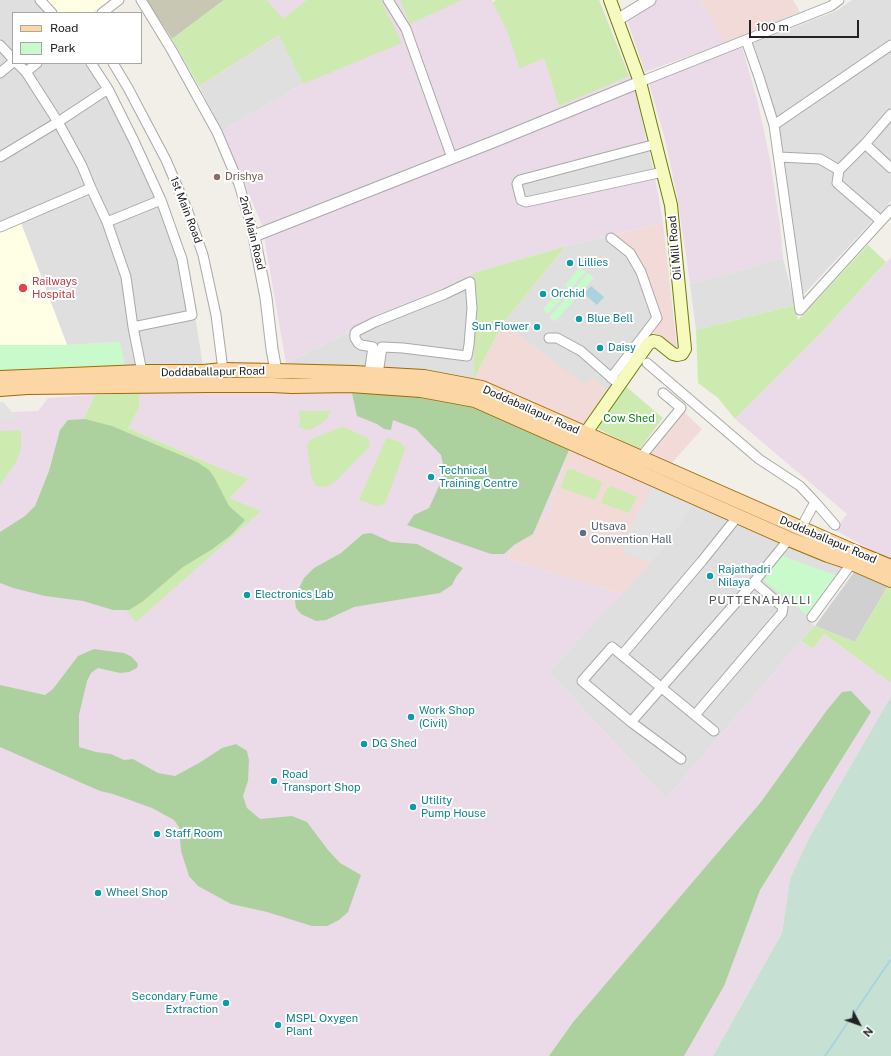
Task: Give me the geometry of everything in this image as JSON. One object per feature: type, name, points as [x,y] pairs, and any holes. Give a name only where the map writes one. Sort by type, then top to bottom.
[{"type":"main road","name":"Oil Mill Road","points":[[610,0],[640,82],[671,205],[685,349],[677,355],[673,354],[658,342],[645,340]]},
{"type":"main road","points":[[585,434],[615,381],[645,340]]},
{"type":"main road","name":"Doddaballapur Road","points":[[0,378],[142,372],[203,372],[223,370],[276,371],[346,379],[475,400],[828,555],[855,558],[891,567]]},
{"type":"main road","name":"Doddaballapur Road","points":[[0,389],[209,385],[292,386],[373,374],[424,377],[482,388],[800,528],[855,558],[891,580]]},
{"type":"street","points":[[40,0],[51,12]]},
{"type":"street","points":[[103,12],[119,0]]},
{"type":"street","name":"2nd Main Road","points":[[141,0],[171,49],[217,132],[239,184],[254,236],[266,298],[276,371]]},
{"type":"street","points":[[388,0],[406,29],[452,158]]},
{"type":"street","points":[[617,20],[650,0]]},
{"type":"street","points":[[254,236],[831,6],[839,0]]},
{"type":"street","points":[[746,40],[774,125],[800,310],[891,210]]},
{"type":"street","points":[[0,45],[12,58]]},
{"type":"street","points":[[774,125],[891,45]]},
{"type":"street","points":[[0,73],[12,63]]},
{"type":"street","points":[[18,64],[26,72],[58,122],[82,166],[107,222],[126,278],[133,327],[142,372]]},
{"type":"street","points":[[26,72],[37,64]]},
{"type":"street","points":[[92,64],[108,89],[161,200],[182,259],[192,315],[133,327]]},
{"type":"street","name":"1st Main Road","points":[[114,64],[166,160],[203,255],[216,315],[223,370]]},
{"type":"street","points":[[0,157],[58,122],[108,89]]},
{"type":"street","points":[[881,221],[837,183],[839,170],[865,144],[891,114]]},
{"type":"street","points":[[656,144],[520,180],[517,184],[521,200],[526,202],[663,172]]},
{"type":"street","points":[[865,144],[891,168]]},
{"type":"street","points":[[779,157],[820,159],[839,170]]},
{"type":"street","points":[[0,227],[91,188]]},
{"type":"street","points":[[107,222],[161,200]]},
{"type":"street","points":[[612,238],[630,253],[641,272],[657,318],[645,340]]},
{"type":"street","points":[[470,282],[472,308],[467,356],[403,348],[378,347],[361,345],[358,343],[355,338],[357,331],[470,282]]},
{"type":"street","points":[[549,338],[557,338],[580,352],[615,381]]},
{"type":"street","points":[[373,374],[378,347]]},
{"type":"street","points":[[647,363],[759,459],[800,486],[835,525]]},
{"type":"street","points":[[640,458],[681,408],[663,393]]},
{"type":"street","points":[[800,528],[815,502]]},
{"type":"street","points":[[622,655],[738,516]]},
{"type":"street","points":[[631,722],[754,582],[789,539]]},
{"type":"street","points":[[812,617],[855,558]]},
{"type":"street","points":[[695,715],[782,613],[784,607],[754,582]]},
{"type":"street","points":[[681,759],[631,722],[582,681],[612,647],[714,731]]},
{"type":"shaded area","points":[[0,0],[46,0],[57,12],[12,12],[12,64],[95,64],[186,260],[204,372],[127,375],[119,342],[67,345],[21,223],[0,231]]},
{"type":"shaded area","points":[[46,0],[109,0],[92,12],[57,12]]},
{"type":"shaded area","points":[[146,0],[224,0],[172,39]]},
{"type":"shaded area","points":[[224,0],[492,0],[493,2],[496,0],[599,0],[636,93],[647,143],[510,177],[516,206],[655,178],[663,223],[566,246],[473,273],[286,363],[262,225],[222,131],[303,84],[280,35],[199,86],[172,39]]},
{"type":"shaded area","points":[[656,0],[700,0],[725,43],[645,72],[626,17]]},
{"type":"shaded area","points":[[700,0],[793,0],[800,12],[725,43]]},
{"type":"shaded area","points":[[852,0],[891,0],[891,41],[776,118],[751,44],[836,11]]},
{"type":"shaded area","points":[[280,35],[303,84],[222,131],[199,86]]},
{"type":"shaded area","points":[[742,47],[758,103],[770,159],[780,225],[783,258],[690,284],[677,196],[665,139],[649,83]]},
{"type":"shaded area","points":[[891,50],[891,201],[803,295],[779,127]]},
{"type":"shaded area","points":[[647,143],[655,178],[516,206],[509,177]]},
{"type":"shaded area","name":"Railways Hospital","points":[[21,223],[67,345],[0,345],[0,231]]},
{"type":"shaded area","points":[[663,223],[677,348],[673,348],[652,332],[661,320],[643,268],[613,235]]},
{"type":"shaded area","points":[[613,235],[633,251],[661,321],[610,392],[585,386],[503,323],[566,246]]},
{"type":"shaded area","points":[[891,257],[891,561],[835,530],[847,514],[735,419],[819,335]]},
{"type":"shaded area","points":[[783,258],[795,305],[696,330],[690,284]]},
{"type":"shaded area","points":[[473,273],[474,379],[426,371],[286,363]]},
{"type":"shaded area","points":[[503,323],[585,385],[592,377],[610,392],[587,425],[474,379]]},
{"type":"shaded area","points":[[140,393],[349,393],[422,397],[474,407],[569,450],[546,518],[534,515],[517,534],[508,559],[622,594],[549,672],[666,799],[801,641],[813,649],[824,634],[891,683],[891,696],[809,838],[790,879],[782,933],[713,1056],[0,1056],[0,402],[3,402],[12,412],[38,411],[48,398],[95,395],[41,509],[229,498],[249,479],[128,428],[139,408]]},
{"type":"shaded area","points":[[0,402],[3,402],[18,419],[0,421]]},
{"type":"shaded area","points":[[682,410],[702,429],[672,463],[647,453]]},
{"type":"shaded area","points":[[569,450],[693,503],[667,544],[622,594],[508,559],[517,534],[534,515],[546,518]]},
{"type":"shaded area","points":[[653,486],[693,503],[667,544],[651,562],[623,553],[635,518]]},
{"type":"shaded area","points":[[693,503],[846,564],[840,577],[806,618],[815,626],[666,799],[549,672],[667,544]]},
{"type":"shaded area","points":[[854,572],[888,586],[855,642],[815,626]]},
{"type":"shaded area","points":[[891,696],[891,1056],[713,1056],[782,933],[790,879],[809,838]]},
{"type":"green space","points":[[224,0],[267,0],[283,19],[307,0],[381,0],[402,43],[303,84],[279,35],[199,86],[172,39]]},
{"type":"green space","points":[[400,0],[462,0],[410,24]]},
{"type":"green space","points":[[496,0],[599,0],[629,76],[559,106],[544,58],[520,69],[508,33],[493,3]]},
{"type":"green space","points":[[868,245],[886,262],[819,335],[735,419],[718,398],[698,383],[696,330],[795,305],[798,320]]},
{"type":"green space","points":[[566,246],[503,323],[474,379],[473,273]]},
{"type":"green space","points":[[580,267],[586,272],[570,290],[565,285]]},
{"type":"green space","points":[[588,273],[594,278],[555,322],[549,317]]},
{"type":"green space","points":[[562,288],[567,293],[548,314],[543,309]]},
{"type":"green space","points":[[120,342],[127,375],[0,373],[0,345],[67,345]]},
{"type":"green space","name":"Cow Shed","points":[[623,384],[663,418],[639,450],[595,427]]},
{"type":"green space","points":[[140,393],[139,408],[128,428],[249,479],[229,498],[261,511],[136,622],[41,509],[95,395]]},
{"type":"green space","points":[[352,393],[422,397],[474,407],[569,450],[533,534],[514,545],[504,554],[491,554],[407,525],[414,515],[429,508],[445,473],[441,455],[416,429],[393,420],[391,430],[384,429],[377,424],[357,416]]},
{"type":"green space","points":[[299,411],[330,411],[327,419],[312,429],[305,430],[299,427]]},
{"type":"green space","points":[[85,419],[112,426],[197,462],[209,470],[229,506],[245,520],[231,535],[211,550],[183,567],[142,602],[129,610],[113,610],[83,601],[45,596],[0,583],[0,532],[25,516],[35,506],[49,471],[60,430],[68,420]]},
{"type":"green space","points":[[343,427],[367,438],[370,446],[334,483],[326,487],[316,486],[311,476],[307,445],[310,440]]},
{"type":"green space","points":[[21,430],[21,449],[16,462],[0,485],[0,431]]},
{"type":"green space","points":[[387,437],[400,442],[404,446],[405,450],[386,501],[383,505],[377,506],[359,500]]},
{"type":"green space","points":[[570,469],[601,482],[602,484],[595,500],[561,488],[567,470]]},
{"type":"green space","points":[[611,486],[637,497],[629,513],[601,503],[607,488]]},
{"type":"green space","points":[[371,533],[391,542],[417,544],[463,568],[452,585],[440,593],[354,607],[326,620],[316,621],[301,614],[296,608],[295,601],[297,592],[304,578],[314,568],[341,553],[363,534]]},
{"type":"green space","points":[[783,556],[840,577],[808,616],[762,579]]},
{"type":"green space","points":[[888,586],[891,587],[891,683],[824,634],[813,649],[801,641],[815,626],[855,642]]},
{"type":"green space","points":[[94,649],[124,653],[132,657],[138,664],[137,668],[129,672],[120,673],[98,668],[91,673],[87,681],[79,715],[79,747],[96,752],[111,754],[124,760],[133,759],[158,773],[175,776],[222,748],[236,744],[247,751],[249,760],[248,781],[243,796],[247,808],[260,819],[292,816],[307,822],[340,863],[361,875],[348,912],[339,920],[327,926],[312,926],[267,912],[231,904],[198,886],[189,876],[181,851],[179,827],[174,820],[152,808],[100,791],[0,747],[0,685],[45,695],[53,689],[78,656]]},
{"type":"green space","points":[[851,691],[871,712],[760,890],[724,986],[684,1056],[549,1056],[574,1021],[761,802],[827,710],[842,692]]},
{"type":"water","points":[[591,286],[604,297],[597,305],[584,294]]},
{"type":"waterway","points":[[825,1056],[891,959]]},
{"type":"place","name":"Drishya","points":[[217,177]]},
{"type":"place","name":"Lillies","points":[[570,263]]},
{"type":"place","name":"Railways Hospital","points":[[23,288]]},
{"type":"place","name":"Orchid","points":[[543,294]]},
{"type":"place","name":"Blue Bell","points":[[579,319]]},
{"type":"place","name":"Sun Flower","points":[[537,327]]},
{"type":"place","name":"Daisy","points":[[600,348]]},
{"type":"place","name":"Technical Training Centre","points":[[431,477]]},
{"type":"place","name":"Utsava Convention Hall","points":[[583,533]]},
{"type":"place","name":"Rajathadri Nilaya","points":[[710,576]]},
{"type":"place","name":"Electronics Lab","points":[[247,595]]},
{"type":"place","name":"Work Shop (Civil)","points":[[411,717]]},
{"type":"place","name":"DG Shed","points":[[364,744]]},
{"type":"place","name":"Road Transport Shop","points":[[274,781]]},
{"type":"place","name":"Utility Pump House","points":[[413,807]]},
{"type":"place","name":"Staff Room","points":[[157,834]]},
{"type":"place","name":"Wheel Shop","points":[[98,893]]},
{"type":"place","name":"Secondary Fume Extraction","points":[[226,1003]]},
{"type":"place","name":"MSPL Oxygen Plant","points":[[278,1025]]},
{"type":"district","name":"PUTTENAHALLI","points":[[760,600]]}]
